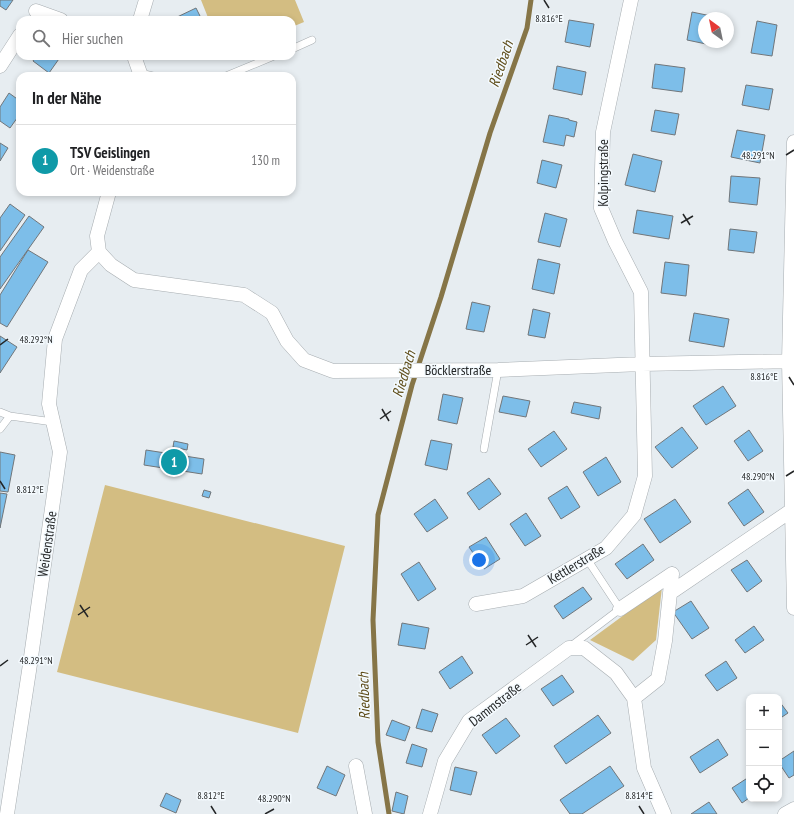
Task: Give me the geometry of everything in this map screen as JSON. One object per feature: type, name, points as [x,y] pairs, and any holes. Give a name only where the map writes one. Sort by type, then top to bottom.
[{"type":"street","points":[[141,16],[146,0]]},
{"type":"street","name":"Kolpingstraße","points":[[631,0],[604,132],[601,208],[615,241],[641,292],[642,364]]},
{"type":"street","points":[[35,10],[51,16]]},
{"type":"street","points":[[0,66],[16,41]]},
{"type":"street","points":[[136,60],[142,72]]},
{"type":"street","points":[[794,142],[792,361],[792,510],[794,608]]},
{"type":"street","points":[[99,252],[97,236],[108,196]]},
{"type":"street","name":"Böcklerstraße","points":[[99,252],[111,265],[134,280],[244,295],[272,313],[287,341],[304,360],[333,371],[498,370],[642,364],[792,361]]},
{"type":"street","name":"Weidenstraße","points":[[7,814],[60,452],[49,404],[54,339],[81,270],[99,252]]},
{"type":"street","name":"Kettlerstraße","points":[[476,604],[523,596],[606,548],[634,515],[645,476],[642,364]]},
{"type":"street","points":[[670,593],[792,510]]},
{"type":"street","points":[[620,609],[672,574],[665,641],[658,679],[634,698]]},
{"type":"street","points":[[569,648],[584,648],[616,673],[634,698],[644,768],[664,814]]},
{"type":"street","name":"Dammstraße","points":[[430,814],[445,761],[469,721],[569,648]]},
{"type":"street","points":[[356,766],[365,814]]},
{"type":"street","points":[[785,814],[794,809]]},
{"type":"lane","points":[[296,47],[312,40]]},
{"type":"lane","points":[[236,72],[264,60]]},
{"type":"lane","points":[[484,449],[498,370]]},
{"type":"lane","points":[[0,412],[10,416],[53,422]]},
{"type":"lane","points":[[0,429],[10,416]]},
{"type":"lane","points":[[569,648],[620,609],[587,559]]},
{"type":"shaded area","points":[[201,0],[295,0],[304,22],[296,25],[296,16],[207,16]]},
{"type":"shaded area","points":[[105,485],[345,546],[298,733],[57,672]]},
{"type":"shaded area","points":[[662,587],[656,640],[633,661],[590,640]]},
{"type":"building","points":[[0,0],[13,0],[6,10],[0,6]]},
{"type":"building","points":[[196,8],[200,16],[179,16]]},
{"type":"building","points":[[692,12],[698,13],[698,42],[687,40]]},
{"type":"building","points":[[569,20],[594,24],[590,47],[565,42]]},
{"type":"building","points":[[757,21],[777,25],[772,56],[751,53]]},
{"type":"building","points":[[34,60],[58,60],[50,72]]},
{"type":"building","points":[[655,64],[685,68],[682,92],[652,88]]},
{"type":"building","points":[[557,66],[586,72],[582,95],[553,89]]},
{"type":"building","points":[[746,85],[773,89],[769,110],[742,105]]},
{"type":"building","points":[[9,93],[16,98],[16,120],[10,128],[0,121],[0,107]]},
{"type":"building","points":[[655,110],[679,114],[675,135],[651,131]]},
{"type":"building","points":[[549,115],[577,122],[574,137],[566,135],[564,146],[543,142]]},
{"type":"building","points":[[737,130],[765,135],[760,163],[731,157]]},
{"type":"building","points":[[0,143],[8,148],[0,161]]},
{"type":"building","points":[[633,154],[662,161],[655,192],[625,185]]},
{"type":"building","points":[[542,160],[562,165],[556,188],[537,183]]},
{"type":"building","points":[[731,176],[760,178],[757,205],[729,202]]},
{"type":"building","points":[[10,204],[25,215],[0,251],[0,218]]},
{"type":"building","points":[[637,210],[673,216],[669,239],[633,233]]},
{"type":"building","points":[[545,213],[567,219],[560,247],[538,242]]},
{"type":"building","points":[[29,216],[44,227],[0,289],[0,257]]},
{"type":"building","points":[[730,229],[757,232],[754,253],[728,250]]},
{"type":"building","points":[[28,250],[48,262],[7,327],[0,323],[0,295]]},
{"type":"building","points":[[538,259],[560,264],[554,294],[532,289]]},
{"type":"building","points":[[665,262],[689,265],[686,296],[661,293]]},
{"type":"building","points":[[472,302],[490,306],[484,332],[466,329]]},
{"type":"building","points":[[533,309],[550,313],[545,338],[528,335]]},
{"type":"building","points":[[694,313],[729,319],[724,347],[689,341]]},
{"type":"building","points":[[0,336],[17,347],[0,373]]},
{"type":"building","points":[[723,386],[736,406],[706,425],[693,406]]},
{"type":"building","points":[[443,394],[463,398],[457,424],[438,420]]},
{"type":"building","points":[[503,396],[530,401],[526,417],[499,412]]},
{"type":"building","points":[[574,402],[601,407],[599,419],[571,413]]},
{"type":"building","points":[[682,427],[698,448],[672,468],[655,447]]},
{"type":"building","points":[[749,430],[763,451],[748,461],[734,441]]},
{"type":"building","points":[[554,431],[567,449],[541,467],[528,449]]},
{"type":"building","points":[[431,440],[452,444],[447,470],[425,465]]},
{"type":"building","points":[[174,441],[188,444],[187,450],[173,447]]},
{"type":"building","points":[[146,450],[204,459],[202,474],[144,465]]},
{"type":"building","points":[[0,452],[15,455],[8,492],[0,491]]},
{"type":"building","points":[[606,457],[621,482],[598,496],[583,472]]},
{"type":"building","points":[[489,478],[501,494],[479,510],[467,493]]},
{"type":"building","points":[[567,486],[580,507],[561,519],[548,498]]},
{"type":"building","points":[[748,489],[764,512],[744,526],[728,503]]},
{"type":"building","points":[[204,490],[211,492],[209,498],[202,496]]},
{"type":"building","points":[[0,493],[7,494],[0,528]]},
{"type":"building","points":[[435,499],[448,518],[427,532],[414,514]]},
{"type":"building","points":[[675,499],[691,522],[660,543],[644,519]]},
{"type":"building","points":[[526,513],[541,536],[525,546],[510,524]]},
{"type":"building","points":[[486,537],[500,559],[484,569],[469,547]]},
{"type":"building","points":[[643,544],[654,560],[627,579],[615,564]]},
{"type":"building","points":[[747,560],[762,581],[747,592],[731,570]]},
{"type":"building","points":[[419,562],[436,589],[418,601],[401,574]]},
{"type":"building","points":[[583,587],[592,599],[563,619],[554,606]]},
{"type":"building","points":[[691,601],[709,628],[692,639],[673,612]]},
{"type":"building","points":[[402,623],[429,628],[425,649],[398,645]]},
{"type":"building","points":[[754,626],[764,640],[745,653],[735,640]]},
{"type":"building","points":[[462,656],[473,673],[450,689],[439,672]]},
{"type":"building","points":[[726,661],[737,678],[717,691],[705,675]]},
{"type":"building","points":[[562,675],[574,692],[553,706],[541,689]]},
{"type":"building","points":[[782,705],[788,713],[782,717]]},
{"type":"building","points":[[422,709],[438,714],[432,732],[416,728]]},
{"type":"building","points":[[598,715],[611,733],[566,764],[554,746]]},
{"type":"building","points":[[506,718],[520,736],[496,754],[482,735]]},
{"type":"building","points":[[392,720],[410,727],[405,741],[386,735]]},
{"type":"building","points":[[718,739],[728,755],[700,773],[690,757]]},
{"type":"building","points":[[412,744],[427,749],[422,767],[406,763]]},
{"type":"building","points":[[794,751],[794,775],[789,778],[782,768],[782,759]]},
{"type":"building","points":[[327,766],[345,775],[336,796],[317,788]]},
{"type":"building","points":[[610,766],[624,786],[582,814],[570,814],[560,800]]},
{"type":"building","points":[[455,767],[477,772],[471,795],[450,790]]},
{"type":"building","points":[[746,779],[746,800],[742,803],[732,788]]},
{"type":"building","points":[[396,792],[408,796],[404,814],[392,811]]},
{"type":"building","points":[[166,793],[181,800],[176,813],[160,806]]},
{"type":"building","points":[[709,802],[717,814],[691,814]]},
{"type":"waterway","name":"Riedbach","points":[[389,814],[378,742],[373,620],[378,515],[412,385],[441,297],[490,133],[527,28],[531,0]]},
{"type":"place","name":"TSV Geislingen","points":[[174,462]]}]
